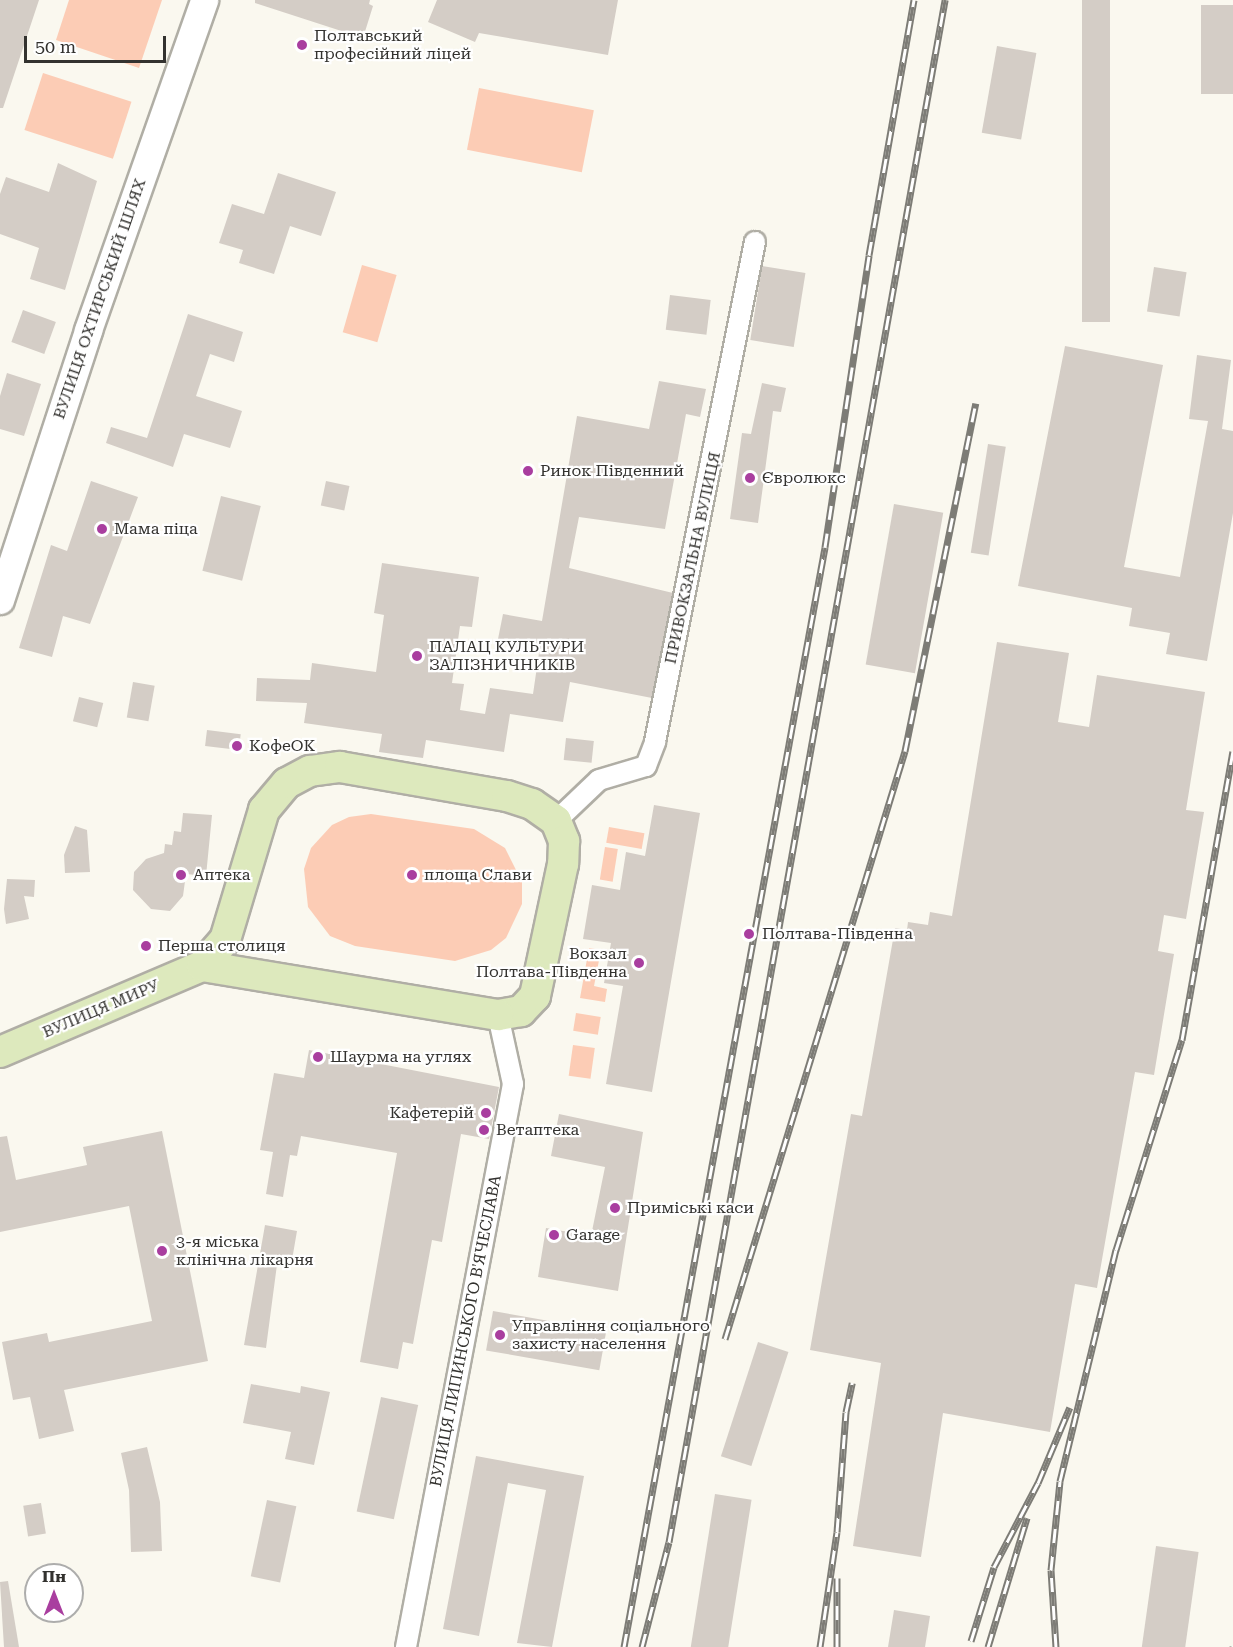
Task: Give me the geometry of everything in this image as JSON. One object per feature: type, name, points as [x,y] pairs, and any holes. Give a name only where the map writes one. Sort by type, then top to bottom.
[{"type":"main road","name":"ВУЛИЦЯ ОХТИРСЬКИЙ ШЛЯХ","points":[[0,600],[82,349],[204,0]]},
{"type":"main road","points":[[340,767],[507,796],[532,804],[556,821],[564,842],[563,864],[535,996],[521,1011],[498,1015],[202,966],[225,940],[264,810],[287,783],[310,771],[340,767]]},
{"type":"main road","name":"ВУЛИЦЯ МИРУ","points":[[0,1052],[202,966]]},
{"type":"street","name":"ПРИВОКЗАЛЬНА ВУЛИЦЯ","points":[[556,821],[599,780],[646,766],[655,742],[755,242]]},
{"type":"street","name":"ВУЛИЦЯ ЛИПИНСЬКОГО В'ЯЧЕСЛАВА","points":[[406,1647],[513,1084],[498,1015]]},
{"type":"shaded area","points":[[69,0],[162,0],[139,68],[56,40]]},
{"type":"shaded area","points":[[43,73],[131,102],[113,159],[24,130]]},
{"type":"shaded area","points":[[479,88],[594,110],[582,172],[467,150]]},
{"type":"shaded area","points":[[362,265],[397,275],[377,342],[343,332]]},
{"type":"shaded area","points":[[371,814],[474,829],[505,848],[522,882],[522,904],[506,938],[491,950],[455,961],[355,946],[330,936],[308,907],[304,869],[311,848],[332,825],[349,817]]},
{"type":"shaded area","points":[[609,827],[644,833],[642,849],[606,843]]},
{"type":"shaded area","points":[[605,847],[618,849],[613,882],[600,880]]},
{"type":"shaded area","points":[[589,948],[601,950],[594,986],[607,989],[605,1002],[580,998]]},
{"type":"shaded area","points":[[576,1013],[601,1017],[598,1035],[573,1031]]},
{"type":"shaded area","points":[[573,1045],[595,1048],[590,1079],[569,1076]]},
{"type":"building","points":[[0,0],[39,0],[3,108],[0,108]]},
{"type":"building","name":"Полтавський професійний ліцей","points":[[255,0],[370,0],[369,4],[373,6],[363,38],[255,3]]},
{"type":"building","points":[[437,0],[618,0],[608,55],[479,33],[475,42],[428,22]]},
{"type":"building","points":[[1082,0],[1110,0],[1110,322],[1082,322]]},
{"type":"building","points":[[1201,5],[1233,5],[1233,94],[1201,94]]},
{"type":"building","points":[[997,46],[1036,53],[1021,140],[982,133]]},
{"type":"building","points":[[58,163],[97,181],[65,290],[30,279],[39,248],[0,234],[0,194],[6,177],[49,192]]},
{"type":"building","points":[[278,173],[336,192],[321,236],[290,226],[274,274],[239,263],[243,250],[219,243],[232,204],[264,214]]},
{"type":"building","points":[[762,266],[805,273],[794,347],[750,340]]},
{"type":"building","points":[[1154,267],[1187,272],[1180,317],[1147,311]]},
{"type":"building","points":[[670,295],[711,300],[706,335],[666,330]]},
{"type":"building","points":[[23,310],[56,322],[44,354],[11,342]]},
{"type":"building","points":[[188,314],[243,332],[234,362],[210,354],[196,396],[242,411],[230,448],[184,434],[173,467],[106,443],[111,427],[147,438]]},
{"type":"building","points":[[1065,346],[1163,365],[1124,567],[1180,577],[1208,421],[1189,419],[1197,355],[1231,360],[1222,429],[1233,431],[1233,513],[1207,661],[1166,654],[1170,633],[1129,626],[1132,608],[1018,586]]},
{"type":"building","points":[[7,373],[41,384],[24,436],[0,429],[0,396]]},
{"type":"building","points":[[659,381],[706,389],[700,417],[686,414],[665,529],[579,517],[569,568],[673,593],[652,698],[570,682],[563,722],[510,714],[504,752],[426,740],[423,758],[379,752],[382,734],[304,723],[307,703],[256,701],[257,678],[310,680],[312,663],[376,672],[384,615],[374,613],[382,563],[479,577],[472,627],[460,626],[452,683],[464,684],[460,710],[485,714],[490,688],[533,694],[540,646],[498,639],[503,614],[542,621],[577,416],[649,429]]},
{"type":"building","name":"Євролюкс","points":[[762,383],[786,388],[781,412],[773,411],[758,523],[730,519],[742,433],[751,434]]},
{"type":"building","points":[[988,444],[1006,447],[989,555],[971,553]]},
{"type":"building","points":[[91,481],[138,497],[90,624],[63,616],[52,657],[19,648],[51,545],[67,551]]},
{"type":"building","points":[[326,481],[349,486],[344,510],[321,505]]},
{"type":"building","points":[[221,496],[261,506],[242,581],[202,571]]},
{"type":"building","points":[[894,504],[943,513],[915,673],[866,665]]},
{"type":"building","points":[[997,642],[1069,653],[1058,722],[1089,727],[1097,675],[1205,692],[1186,810],[1204,812],[1186,919],[1164,915],[1158,951],[1174,954],[1154,1075],[1135,1072],[1097,1288],[1075,1284],[1050,1432],[943,1413],[921,1557],[853,1546],[881,1363],[810,1350],[851,1114],[862,1116],[895,928],[907,930],[908,922],[928,925],[930,912],[952,916]]},
{"type":"building","points":[[133,682],[155,686],[148,721],[127,717]]},
{"type":"building","points":[[79,697],[103,703],[97,727],[73,721]]},
{"type":"building","points":[[207,730],[241,734],[239,750],[205,746]]},
{"type":"building","points":[[566,738],[594,741],[592,763],[564,760]]},
{"type":"building","name":"Вокзал Полтава-Південна","points":[[654,805],[700,813],[652,1092],[606,1084],[623,986],[604,983],[611,943],[583,939],[592,885],[620,890],[626,852],[645,856]]},
{"type":"building","points":[[183,813],[212,815],[206,876],[186,874],[183,896],[170,911],[151,909],[133,890],[134,872],[146,859],[164,853],[165,844],[172,845],[174,831],[181,832]]},
{"type":"building","points":[[75,826],[87,830],[90,872],[65,873],[64,855]]},
{"type":"building","points":[[7,879],[35,880],[34,897],[24,896],[29,919],[6,924],[4,909]]},
{"type":"building","points":[[309,1050],[499,1087],[489,1139],[461,1134],[442,1242],[432,1240],[413,1344],[403,1342],[398,1369],[360,1362],[397,1153],[301,1136],[297,1156],[290,1155],[283,1197],[266,1194],[273,1152],[260,1150],[274,1073],[304,1078]]},
{"type":"building","points":[[559,1114],[643,1132],[618,1291],[538,1277],[546,1228],[591,1236],[605,1167],[551,1156]]},
{"type":"building","name":"3-я міська клінічна лікарня","points":[[162,1131],[208,1361],[64,1390],[74,1431],[39,1439],[30,1397],[13,1400],[2,1342],[47,1333],[49,1342],[152,1321],[129,1206],[0,1232],[0,1137],[7,1136],[16,1180],[87,1165],[83,1147]]},
{"type":"building","points":[[265,1225],[297,1231],[292,1260],[278,1257],[266,1348],[244,1345]]},
{"type":"building","points":[[493,1311],[606,1331],[599,1370],[486,1350]]},
{"type":"building","points":[[758,1342],[788,1352],[751,1466],[721,1456]]},
{"type":"building","points":[[251,1384],[300,1393],[301,1386],[330,1392],[314,1465],[285,1459],[291,1432],[243,1423]]},
{"type":"building","points":[[381,1397],[418,1405],[394,1519],[357,1511]]},
{"type":"building","points":[[147,1447],[160,1502],[162,1551],[131,1552],[129,1490],[121,1453]]},
{"type":"building","points":[[476,1456],[584,1476],[552,1647],[517,1643],[546,1490],[508,1483],[479,1636],[443,1629]]},
{"type":"building","points":[[715,1494],[752,1500],[728,1647],[691,1647]]},
{"type":"building","points":[[267,1500],[296,1506],[280,1583],[251,1576]]},
{"type":"building","points":[[41,1503],[46,1534],[28,1536],[23,1506]]},
{"type":"building","points":[[1156,1546],[1199,1552],[1185,1647],[1142,1647]]},
{"type":"building","points":[[8,1581],[19,1647],[4,1647],[0,1582]]},
{"type":"building","points":[[894,1610],[930,1616],[925,1647],[888,1647]]},
{"type":"railway","points":[[624,1647],[825,547],[869,255],[914,0]]},
{"type":"railway","points":[[642,1647],[669,1542],[945,0]]},
{"type":"railway","points":[[725,1339],[905,751],[976,403]]},
{"type":"railway","points":[[1056,1647],[1051,1570],[1060,1481],[1116,1250],[1182,1040],[1233,751]]},
{"type":"railway","points":[[820,1647],[837,1532],[846,1412],[852,1383]]},
{"type":"railway","points":[[971,1641],[994,1567],[1038,1483],[1070,1407]]},
{"type":"railway","points":[[988,1647],[1027,1518]]},
{"type":"railway","points":[[837,1578],[837,1647]]},
{"type":"place","name":"Полтавський професійний ліцей","points":[[302,45]]},
{"type":"place","name":"Ринок Південний","points":[[528,471]]},
{"type":"place","name":"Євролюкс","points":[[750,478]]},
{"type":"place","name":"Мама піца","points":[[102,529]]},
{"type":"place","name":"ПАЛАЦ КУЛЬТУРИ ЗАЛIЗНИЧНИКIВ","points":[[417,656]]},
{"type":"place","name":"КофеОК","points":[[237,746]]},
{"type":"place","name":"Аптека","points":[[181,875]]},
{"type":"place","name":"площа Слави","points":[[412,875]]},
{"type":"place","name":"Полтава-Південна","points":[[749,934]]},
{"type":"place","name":"Перша столиця","points":[[146,946]]},
{"type":"place","name":"Вокзал Полтава-Південна","points":[[639,963]]},
{"type":"place","name":"Шаурма на углях","points":[[318,1057]]},
{"type":"place","name":"Кафетерій","points":[[486,1113]]},
{"type":"place","name":"Ветаптека","points":[[484,1130]]},
{"type":"place","name":"Приміські каси","points":[[615,1208]]},
{"type":"place","name":"Garage","points":[[554,1235]]},
{"type":"place","name":"3-я міська клінічна лікарня","points":[[162,1251]]},
{"type":"place","name":"Управління соціального захисту населення","points":[[500,1335]]}]
